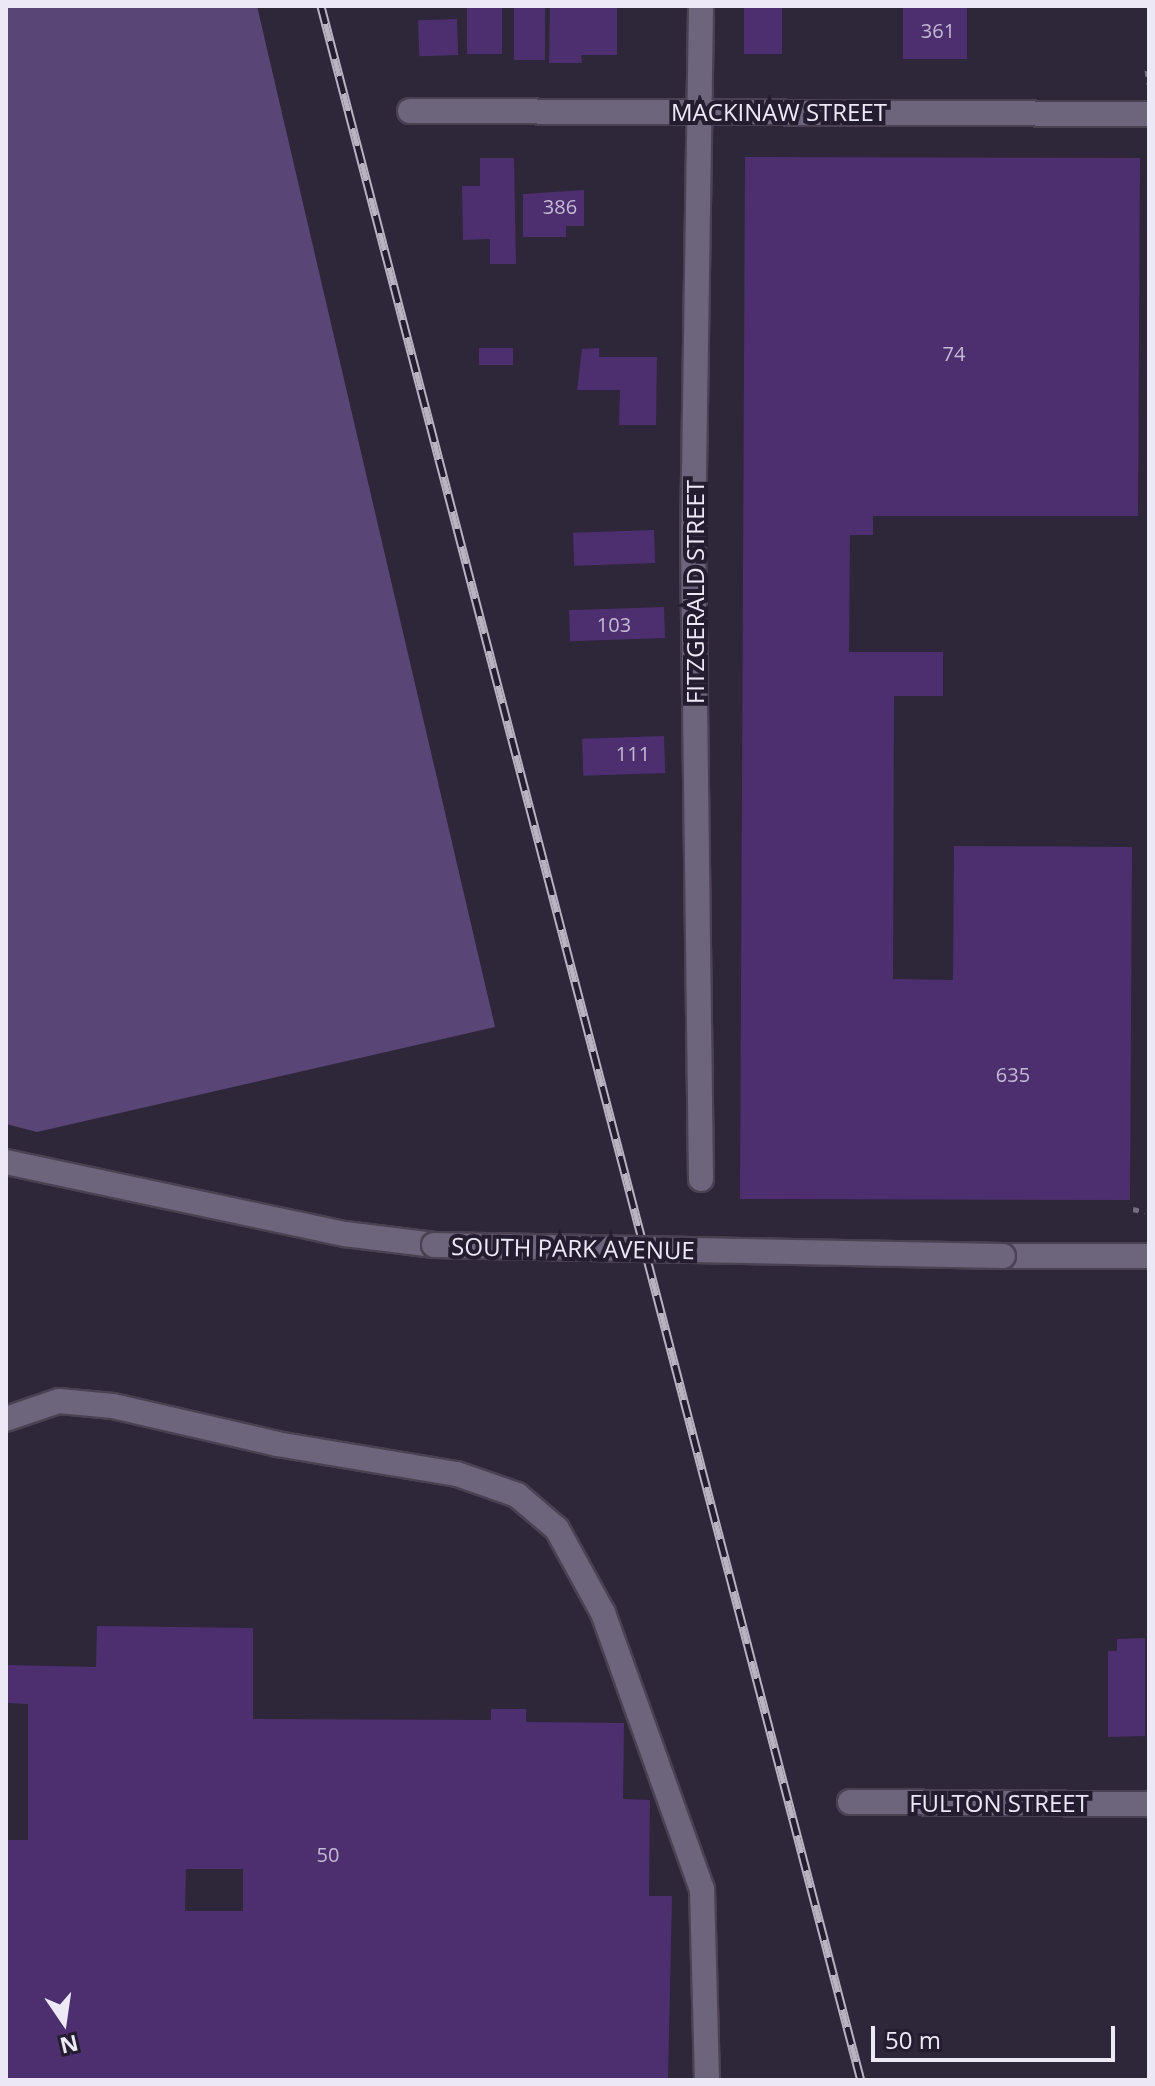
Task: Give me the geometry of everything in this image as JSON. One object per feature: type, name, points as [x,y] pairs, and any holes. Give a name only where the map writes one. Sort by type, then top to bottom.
[{"type":"street","name":"FITZGERALD STREET","points":[[701,6],[693,541],[701,1179]]},
{"type":"street","name":"MACKINAW STREET","points":[[410,111],[1149,114]]},
{"type":"street","name":"SOUTH PARK AVENUE","points":[[6,1162],[345,1234],[434,1245],[1149,1256]]},
{"type":"street","points":[[6,1419],[59,1401],[113,1406],[277,1444],[457,1474],[517,1495],[557,1529],[603,1613],[702,1889],[707,2080]]},
{"type":"street","name":"FULTON STREET","points":[[850,1802],[1149,1804]]},
{"type":"path","points":[[1147,70],[1149,84]]},
{"type":"path","points":[[1133,1209],[1145,1212]]},
{"type":"shaded area","points":[[6,6],[257,6],[495,1027],[37,1132],[6,1124]]},
{"type":"building","points":[[467,6],[502,6],[502,54],[467,54]]},
{"type":"building","points":[[514,6],[545,6],[545,60],[514,60]]},
{"type":"building","points":[[550,6],[617,6],[617,55],[581,55],[582,63],[549,63]]},
{"type":"building","points":[[744,6],[782,6],[782,54],[744,54]]},
{"type":"building","points":[[903,6],[967,6],[967,59],[903,59]]},
{"type":"building","points":[[457,19],[458,55],[419,56],[418,20]]},
{"type":"building","points":[[745,157],[1140,158],[1138,516],[873,516],[873,535],[850,535],[849,652],[943,652],[943,696],[894,696],[893,979],[953,980],[954,846],[1132,847],[1130,1200],[740,1199]]},
{"type":"building","points":[[480,158],[514,158],[516,264],[490,264],[490,239],[463,240],[462,186],[480,186]]},
{"type":"building","points":[[584,190],[584,226],[566,226],[566,237],[523,237],[523,194]]},
{"type":"building","points":[[479,348],[513,348],[513,365],[479,365]]},
{"type":"building","points":[[599,348],[599,357],[657,357],[656,425],[619,425],[620,390],[577,390],[582,349]]},
{"type":"building","points":[[654,530],[655,563],[574,566],[573,533]]},
{"type":"building","points":[[664,607],[665,638],[570,641],[569,610]]},
{"type":"building","points":[[664,736],[665,773],[583,776],[582,739]]},
{"type":"building","points":[[97,1626],[253,1628],[253,1719],[491,1720],[491,1709],[526,1709],[526,1722],[624,1723],[623,1799],[650,1800],[649,1896],[672,1896],[668,2080],[6,2080],[6,1840],[28,1840],[28,1704],[6,1703],[6,1665],[96,1667]],"holes":[[[186,1869],[243,1869],[243,1911],[185,1911]]]},
{"type":"building","points":[[1145,1638],[1145,1736],[1108,1737],[1108,1651],[1117,1651],[1117,1639]]},
{"type":"railway","points":[[321,6],[861,2080]]}]
